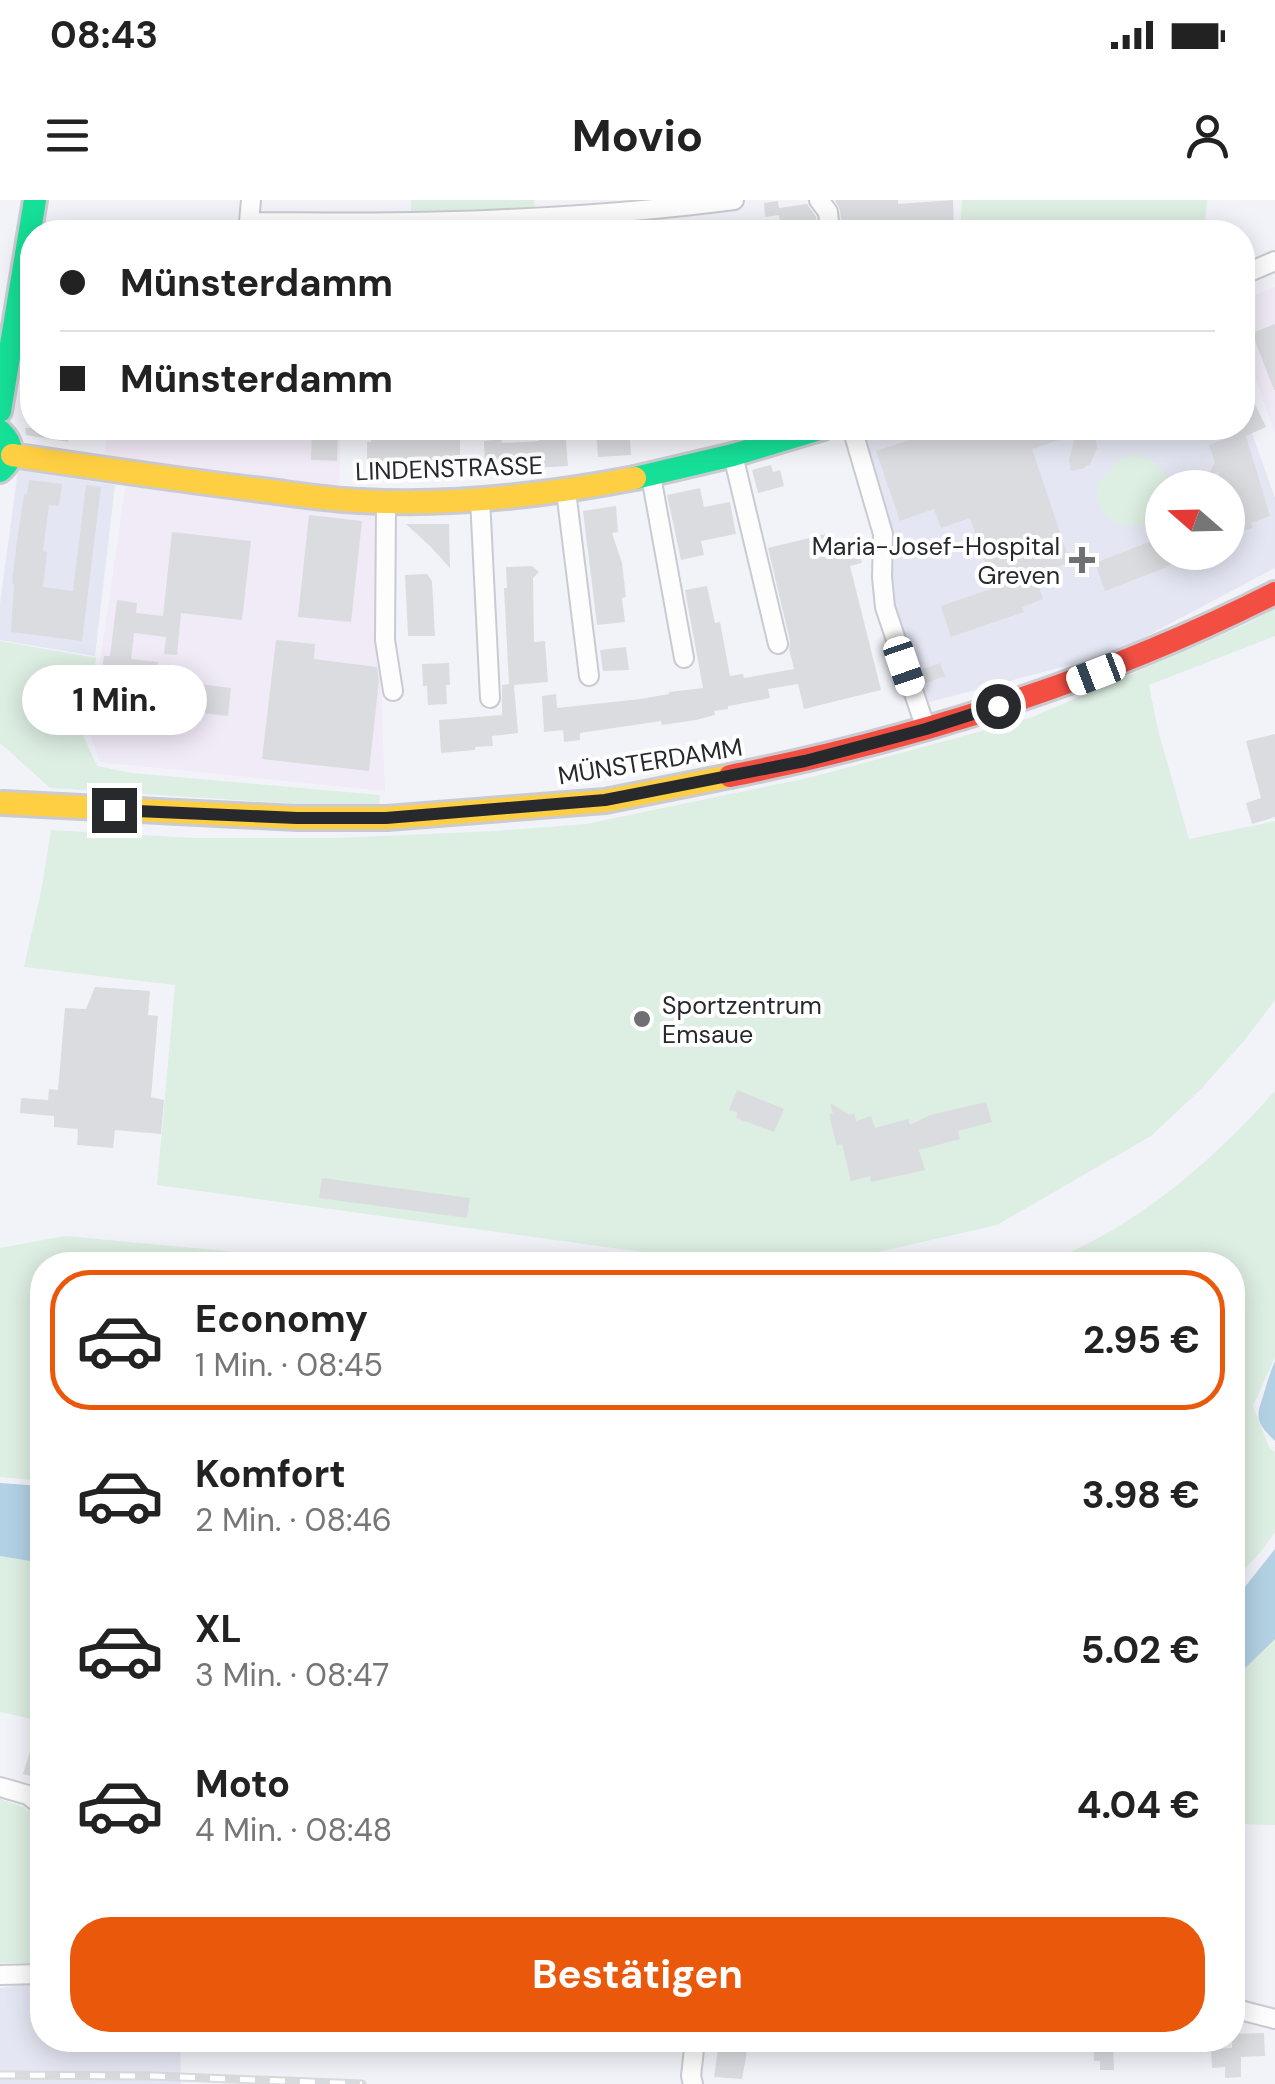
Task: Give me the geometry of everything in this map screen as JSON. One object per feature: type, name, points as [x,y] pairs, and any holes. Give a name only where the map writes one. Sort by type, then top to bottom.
[{"type":"main road","points":[[0,410],[20,290]]},
{"type":"main road","points":[[0,431],[10,441],[6,463]]},
{"type":"main road","name":"LINDENSTRASSE","points":[[6,463],[388,502],[566,491],[651,476],[784,440]]},
{"type":"main road","name":"MÜNSTERDAMM","points":[[1,801],[297,818],[386,818],[605,800],[805,761],[926,729],[1069,684],[1222,620],[1275,593]]},
{"type":"street","points":[[416,220],[734,200]]},
{"type":"street","points":[[856,440],[884,534],[885,607],[926,729]]},
{"type":"street","points":[[733,456],[778,644]]},
{"type":"street","points":[[651,476],[684,658]]},
{"type":"street","points":[[566,491],[589,676]]},
{"type":"street","points":[[480,498],[490,698]]},
{"type":"street","points":[[388,502],[386,640],[393,692]]},
{"type":"street","points":[[0,1787],[30,1797]]},
{"type":"street","points":[[0,1975],[30,1974]]},
{"type":"street","points":[[1245,2011],[1275,2019]]},
{"type":"street","points":[[692,2080],[693,2052]]},
{"type":"shaded area","points":[[1275,287],[1275,433],[1255,378],[1255,294]]},
{"type":"shaded area","points":[[106,440],[340,440],[339,508],[374,511],[385,791],[100,762],[90,734],[126,480],[101,475]]},
{"type":"shaded area","name":"Maria-Josef-Hospital Greven","points":[[856,440],[1254,440],[1275,498],[1275,568],[1115,653],[926,703],[894,609],[887,536]]},
{"type":"shaded area","points":[[18,470],[115,485],[95,656],[0,640],[0,604]]},
{"type":"shaded area","points":[[30,1983],[30,2052],[180,2052],[181,2084],[0,2084],[0,1988]]},
{"type":"green space","points":[[411,200],[534,200],[535,208],[411,211]]},
{"type":"green space","points":[[962,200],[1207,200],[1205,220],[961,220]]},
{"type":"green space","points":[[1125,457],[1147,458],[1162,470],[1145,470],[1145,524],[1117,523],[1102,511],[1098,501],[1098,483]]},
{"type":"green space","name":"Sportzentrum Emsaue","points":[[1275,608],[1275,636],[1149,685],[1189,839],[1275,821],[1275,1000],[1200,1090],[1151,1136],[997,1225],[878,1252],[642,1252],[157,1185],[175,985],[24,967],[51,830],[195,838],[337,838],[586,824],[812,777],[1030,718],[1247,624]]},
{"type":"green space","points":[[0,641],[96,658],[84,737],[97,766],[132,773],[380,795],[379,809],[50,788],[0,743]]},
{"type":"green space","points":[[1275,1091],[1275,1357],[1253,1406],[1269,1447],[1275,1452],[1275,1532],[1245,1569],[1245,1252],[1071,1252],[1161,1198],[1232,1136]]},
{"type":"green space","points":[[65,1236],[237,1252],[30,1252],[30,1480],[0,1477],[0,1248]]},
{"type":"green space","points":[[0,1556],[30,1561],[30,1718],[0,1712]]},
{"type":"green space","points":[[1275,1639],[1275,1825],[1245,1824],[1245,1668]]},
{"type":"green space","points":[[0,1799],[30,1812],[30,1963],[0,1963]]},
{"type":"water","points":[[1275,1361],[1275,1441],[1258,1415]]},
{"type":"water","points":[[0,1483],[30,1485],[30,1561],[0,1556]]},
{"type":"water","points":[[1275,1549],[1275,1639],[1245,1668],[1245,1587]]},
{"type":"building","points":[[835,200],[898,200],[898,204],[953,200],[954,220],[841,220]]},
{"type":"building","points":[[778,201],[779,208],[807,204],[816,220],[765,217],[764,203]]},
{"type":"building","points":[[1275,324],[1275,390],[1255,341],[1255,332]]},
{"type":"building","points":[[1255,405],[1266,427],[1255,432]]},
{"type":"building","points":[[312,440],[338,440],[337,461],[311,460]]},
{"type":"building","points":[[460,440],[460,465],[394,465],[394,470],[367,470],[367,442]]},
{"type":"building","points":[[566,440],[568,466],[485,471],[484,441]]},
{"type":"building","points":[[597,440],[630,440],[631,455],[598,457]]},
{"type":"building","points":[[909,440],[1058,440],[1032,449],[1070,562],[1036,578],[1043,599],[1022,607],[1024,612],[951,637],[941,606],[994,588],[970,518],[941,528],[934,509],[900,521],[876,451]]},
{"type":"building","points":[[1074,440],[1096,440],[1097,448],[1090,464],[1071,471],[1069,460]]},
{"type":"building","points":[[1222,440],[1247,440],[1270,516],[1251,523],[1253,528],[1245,530],[1245,470],[1211,470],[1215,462],[1209,445]]},
{"type":"building","points":[[771,465],[773,472],[780,470],[784,486],[758,493],[752,470]]},
{"type":"building","points":[[29,480],[62,484],[59,506],[49,505],[43,587],[73,591],[86,485],[101,487],[82,641],[11,632],[16,548]]},
{"type":"building","points":[[700,488],[704,507],[730,502],[736,534],[701,541],[704,555],[681,560],[667,495]]},
{"type":"building","points":[[616,506],[618,532],[612,533],[622,563],[625,622],[597,625],[583,511]]},
{"type":"building","points":[[309,515],[362,521],[351,622],[298,617]]},
{"type":"building","points":[[406,524],[449,524],[450,568],[430,546]]},
{"type":"building","points":[[172,532],[251,541],[242,620],[181,613],[177,655],[164,654],[166,637],[134,633],[131,659],[158,662],[156,679],[231,688],[228,716],[99,701],[117,600],[137,603],[136,613],[163,616]]},
{"type":"building","points":[[830,533],[833,545],[856,539],[862,563],[850,566],[881,690],[804,709],[798,684],[768,689],[770,698],[728,706],[714,711],[715,715],[696,720],[580,733],[580,740],[564,742],[563,730],[544,732],[542,696],[556,694],[557,708],[703,688],[685,590],[707,586],[715,623],[720,622],[730,676],[743,674],[744,678],[794,669],[768,548]]},
{"type":"building","points":[[1145,544],[1145,570],[1159,570],[1105,591],[1095,563]]},
{"type":"building","points":[[532,566],[539,572],[533,578],[534,642],[545,641],[548,682],[514,685],[518,733],[492,736],[493,746],[441,753],[439,720],[502,715],[502,685],[509,684],[506,567]]},
{"type":"building","points":[[427,574],[432,581],[435,636],[408,636],[405,575]]},
{"type":"building","points":[[276,640],[315,644],[314,659],[377,667],[379,681],[369,771],[262,759]]},
{"type":"building","points":[[626,647],[629,670],[603,671],[600,650]]},
{"type":"building","points":[[449,663],[447,704],[428,705],[422,664]]},
{"type":"building","points":[[940,663],[945,676],[924,684],[920,670]]},
{"type":"building","points":[[1275,734],[1275,817],[1252,824],[1246,803],[1261,798],[1246,741]]},
{"type":"building","points":[[95,987],[150,991],[148,1015],[158,1016],[151,1097],[164,1100],[161,1134],[115,1130],[113,1148],[77,1145],[78,1129],[54,1127],[54,1116],[20,1113],[21,1098],[48,1100],[49,1089],[58,1090],[65,1008],[86,1009]]},
{"type":"building","points":[[737,1090],[784,1109],[774,1132],[736,1118],[738,1113],[729,1110]]},
{"type":"building","points":[[986,1102],[992,1122],[958,1131],[960,1139],[919,1150],[925,1170],[871,1182],[870,1176],[851,1181],[842,1144],[837,1146],[829,1115],[833,1113],[830,1103],[850,1115],[854,1113],[856,1121],[871,1116],[875,1128],[908,1119],[910,1125],[930,1115]]},
{"type":"building","points":[[322,1178],[470,1198],[467,1218],[319,1198]]},
{"type":"building","points":[[30,1752],[30,1776],[23,1774]]},
{"type":"building","points":[[1264,2033],[1265,2056],[1241,2057],[1241,2077],[1225,2078],[1225,2067],[1212,2068],[1211,2052],[1245,2052],[1245,2034]]},
{"type":"building","points":[[718,2052],[747,2052],[742,2079],[714,2077]]},
{"type":"building","points":[[1094,2052],[1113,2052],[1114,2070],[1100,2070],[1100,2061],[1094,2061]]},
{"type":"railway","points":[[0,2075],[362,2084]]},
{"type":"traffic: fast","points":[[32,220],[35,200]]},
{"type":"traffic: fast","points":[[0,411],[20,290]]},
{"type":"traffic: fast","points":[[0,431],[11,451],[0,471]]},
{"type":"traffic: fast","points":[[635,478],[783,440]]},
{"type":"traffic: slow","points":[[12,455],[361,501],[499,498],[635,478]]},
{"type":"traffic: slow","points":[[3,803],[297,818],[387,818],[605,801],[730,776]]},
{"type":"traffic: jam","points":[[730,776],[871,744],[1009,703],[1144,653],[1275,593]]},
{"type":"place","name":"Maria-Josef-Hospital Greven","points":[[1082,560]]},
{"type":"place","name":"Sportzentrum Emsaue","points":[[642,1019]]},
{"type":"route","points":[[114,810],[386,818],[605,800],[805,761],[998,706]]}]
